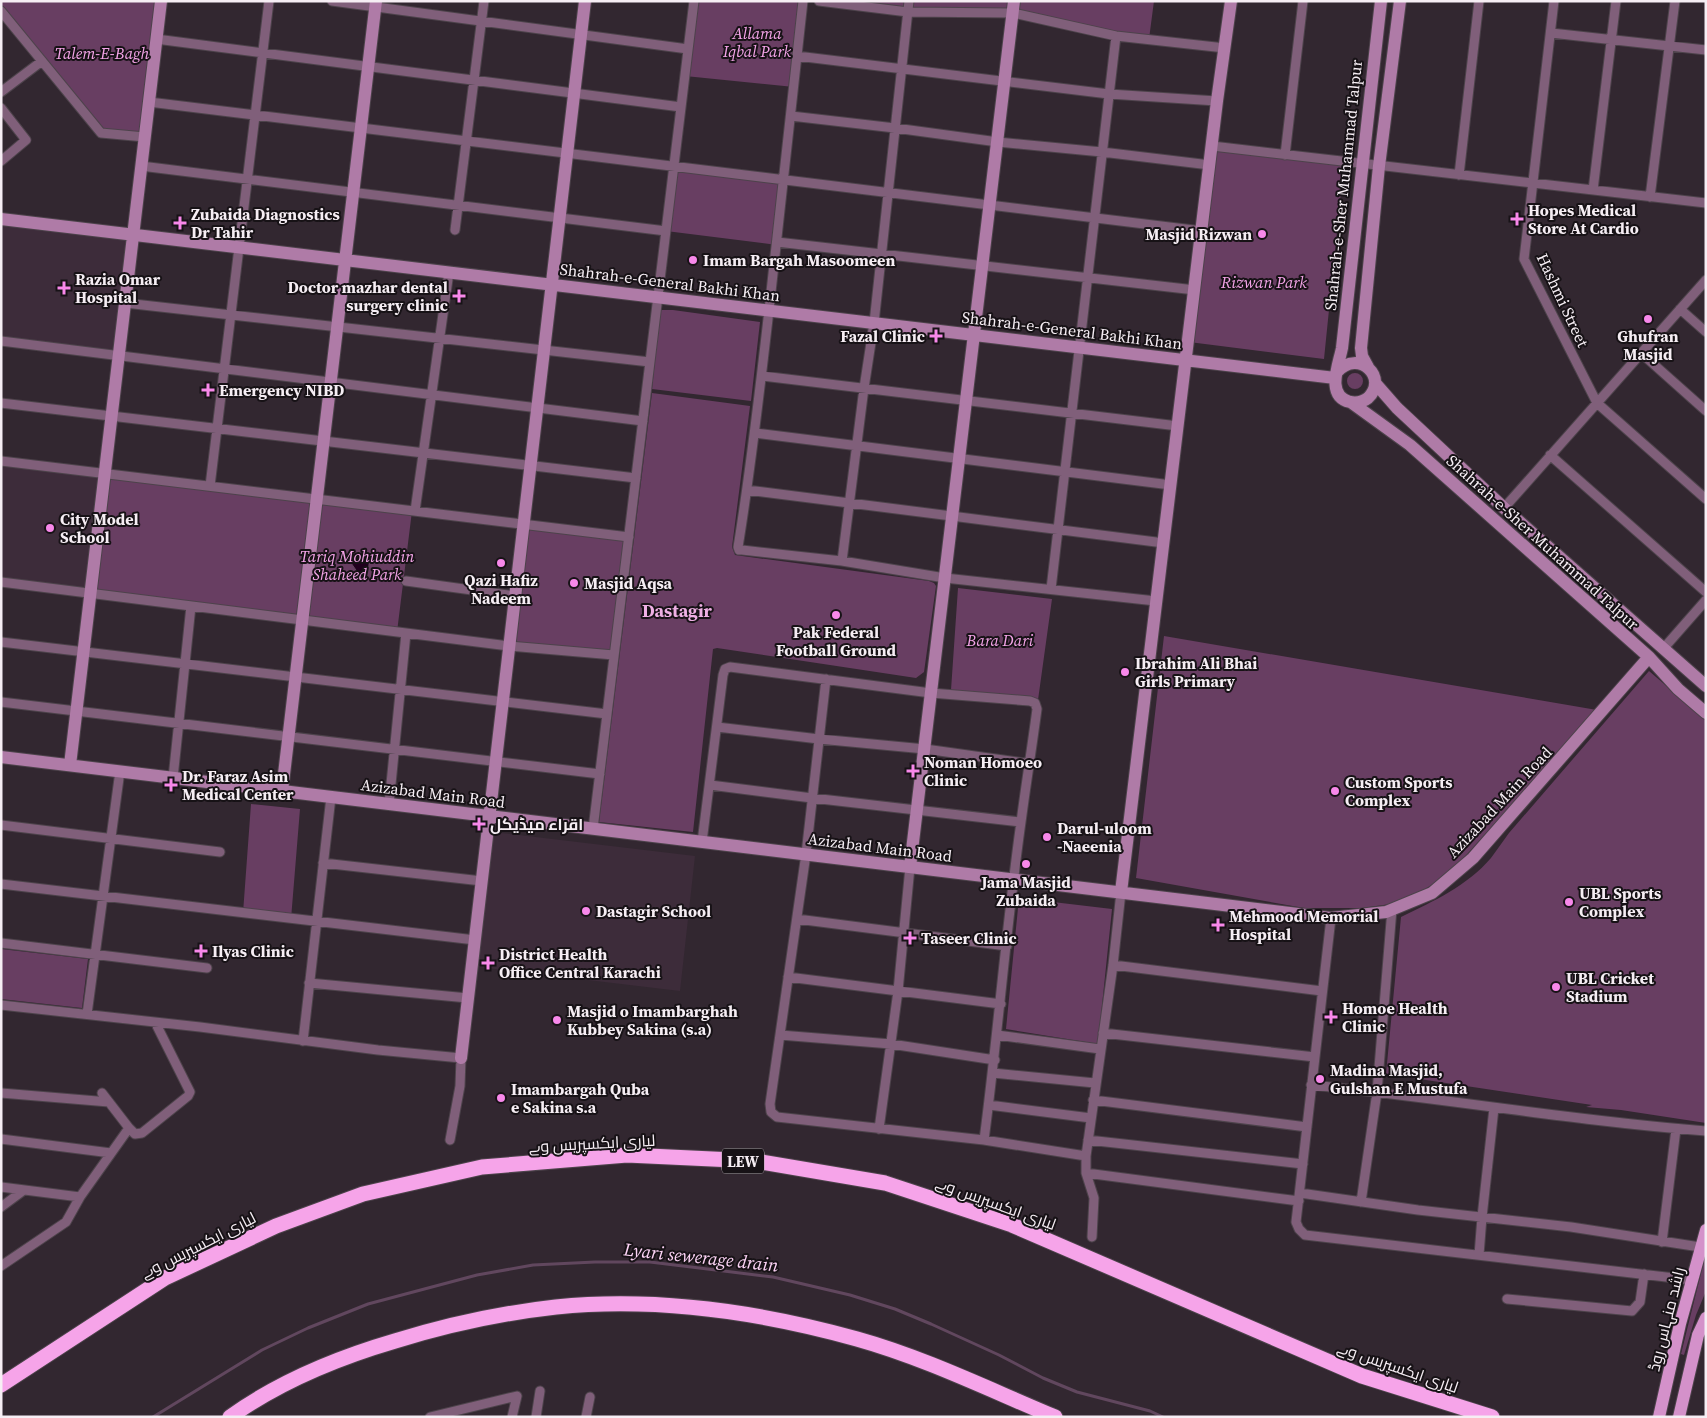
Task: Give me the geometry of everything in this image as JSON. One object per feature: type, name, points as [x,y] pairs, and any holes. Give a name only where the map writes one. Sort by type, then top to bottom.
[{"type":"highway","name":"لیاری ایکسپریس وے","points":[[1,1385],[164,1278],[276,1226],[363,1194],[482,1167],[627,1155],[755,1161],[885,1183],[1012,1225],[1362,1376],[1492,1417]]},
{"type":"highway","points":[[230,1417],[306,1374],[349,1356],[408,1337],[528,1311],[588,1306],[649,1305],[710,1310],[770,1318],[852,1337],[910,1357],[1055,1417]]},
{"type":"main road","name":"راشد منہاس روڈ","points":[[1659,1417],[1700,1247],[1706,1230]]},
{"type":"main road","points":[[1679,1417],[1698,1335],[1706,1318]]},
{"type":"street","points":[[70,766],[160,1]]},
{"type":"street","points":[[210,486],[269,1]]},
{"type":"street","points":[[332,1],[375,4],[481,21],[688,49]]},
{"type":"street","points":[[454,230],[484,1]]},
{"type":"street","points":[[450,1140],[460,1086],[461,1058],[585,1]]},
{"type":"street","points":[[593,829],[694,1]]},
{"type":"street","points":[[803,1],[785,180],[739,550],[842,561],[945,578],[1156,601]]},
{"type":"street","points":[[819,1],[908,12],[1014,7],[1116,36],[1225,48]]},
{"type":"street","points":[[842,561],[848,502],[874,323],[909,1]]},
{"type":"street","points":[[1092,1237],[1094,1198],[1086,1173],[1086,1156],[1113,965],[1120,892],[1217,101],[1231,1]]},
{"type":"street","points":[[1285,155],[1303,1]]},
{"type":"street","name":"Shahrah-e-Sher Muhammad Talpur","points":[[1336,375],[1342,348],[1361,164],[1381,1]]},
{"type":"street","points":[[1368,367],[1355,362],[1342,366],[1336,375],[1334,385],[1337,392],[1346,401],[1352,403],[1364,400],[1369,396],[1376,384],[1360,348],[1379,166],[1400,1]]},
{"type":"street","points":[[1459,175],[1479,1]]},
{"type":"street","name":"Hashmi Street","points":[[1554,1],[1524,259],[1596,403],[1706,499]]},
{"type":"street","points":[[1593,190],[1616,1]]},
{"type":"street","points":[[1650,197],[1675,1]]},
{"type":"street","points":[[282,791],[375,4]]},
{"type":"street","points":[[879,1129],[898,991],[910,867],[1014,7]]},
{"type":"street","points":[[1,11],[101,133],[144,137]]},
{"type":"street","points":[[1550,33],[1706,50]]},
{"type":"street","points":[[1051,589],[1116,36]]},
{"type":"street","points":[[156,39],[681,107]]},
{"type":"street","points":[[797,56],[1109,94],[1217,101]]},
{"type":"street","points":[[1,92],[42,61]]},
{"type":"street","points":[[149,102],[1202,231]]},
{"type":"street","points":[[1,108],[26,140],[1,161]]},
{"type":"street","points":[[791,116],[998,142],[1210,165]]},
{"type":"street","points":[[1212,146],[1706,203]]},
{"type":"street","points":[[141,166],[666,231]]},
{"type":"street","name":"Shahrah-e-General Bakhi Khan","points":[[1,220],[1079,348],[1336,375]]},
{"type":"street","points":[[777,242],[1195,290]]},
{"type":"street","points":[[415,511],[449,272]]},
{"type":"street","points":[[1504,508],[1706,280]]},
{"type":"street","points":[[125,303],[650,362]]},
{"type":"street","points":[[1680,309],[1706,332]]},
{"type":"street","points":[[1,341],[643,421]]},
{"type":"street","points":[[1641,353],[1706,411]]},
{"type":"street","points":[[762,376],[1178,426]]},
{"type":"street","name":"Shahrah-e-Sher Muhammad Talpur","points":[[1376,384],[1397,408],[1504,508],[1706,686]]},
{"type":"street","points":[[1,403],[636,478]]},
{"type":"street","name":"Shahrah-e-Sher Muhammad Talpur","points":[[1352,403],[1410,445],[1649,657],[1678,689],[1706,713]]},
{"type":"street","points":[[755,433],[1171,485]]},
{"type":"street","points":[[1550,455],[1706,592]]},
{"type":"street","points":[[1,461],[629,537]]},
{"type":"street","points":[[747,490],[1164,543]]},
{"type":"street","points":[[406,581],[515,596]]},
{"type":"street","points":[[1,582],[509,646],[614,655]]},
{"type":"street","points":[[1663,649],[1706,600]]},
{"type":"street","points":[[173,778],[191,606]]},
{"type":"street","points":[[389,804],[406,633]]},
{"type":"street","points":[[1,642],[607,714]]},
{"type":"street","name":"Azizabad Main Road","points":[[1,757],[1331,918],[1386,912],[1432,893],[1473,858],[1649,657]]},
{"type":"street","points":[[702,842],[725,669],[730,667],[931,693],[1035,702],[1031,764],[1021,822],[995,1060],[984,1140]]},
{"type":"street","points":[[826,679],[806,854],[770,1104],[771,1112],[777,1117],[984,1140],[1086,1156]]},
{"type":"street","points":[[1,702],[600,774]]},
{"type":"street","points":[[718,726],[819,739],[925,749],[1031,764]]},
{"type":"street","points":[[87,1014],[120,772]]},
{"type":"street","points":[[710,785],[1021,822]]},
{"type":"street","points":[[303,1041],[331,797]]},
{"type":"street","points":[[1,825],[220,852]]},
{"type":"street","points":[[323,863],[482,880]]},
{"type":"street","points":[[1,884],[475,940]]},
{"type":"street","points":[[1361,1202],[1377,1092],[1392,910]]},
{"type":"street","points":[[1331,918],[1296,1222],[1299,1229],[1305,1234],[1692,1280]]},
{"type":"street","points":[[797,919],[1007,946]]},
{"type":"street","points":[[1,943],[207,968]]},
{"type":"street","points":[[1113,965],[1322,991]]},
{"type":"street","points":[[788,977],[1000,1004]]},
{"type":"street","points":[[309,983],[468,998]]},
{"type":"street","points":[[1,1005],[461,1058]]},
{"type":"street","points":[[102,1093],[135,1134],[142,1133],[188,1096],[190,1092],[155,1022]]},
{"type":"street","points":[[1103,1033],[1315,1057]]},
{"type":"street","points":[[780,1035],[891,1044],[995,1060]]},
{"type":"street","points":[[997,1035],[1100,1048]]},
{"type":"street","points":[[993,1073],[1095,1083]]},
{"type":"street","points":[[1311,1085],[1706,1132]]},
{"type":"street","points":[[1,1093],[109,1102]]},
{"type":"street","points":[[1093,1100],[1307,1127]]},
{"type":"street","points":[[988,1106],[1091,1118]]},
{"type":"street","points":[[1480,1255],[1482,1218],[1494,1108]]},
{"type":"street","points":[[1,1266],[66,1222],[80,1197],[129,1128]]},
{"type":"street","points":[[1662,1242],[1676,1129]]},
{"type":"street","points":[[1,1140],[111,1153]]},
{"type":"street","points":[[1088,1140],[1303,1164]]},
{"type":"street","points":[[1086,1173],[1361,1202],[1482,1218],[1571,1227],[1700,1247]]},
{"type":"street","points":[[1,1187],[80,1197]]},
{"type":"street","points":[[1,1207],[24,1190]]},
{"type":"street","points":[[1507,1299],[1632,1311],[1640,1302],[1644,1274]]},
{"type":"street","points":[[536,1417],[540,1391]]},
{"type":"street","points":[[430,1417],[517,1396],[512,1417]]},
{"type":"street","points":[[586,1417],[590,1397]]},
{"type":"shaded area","name":"Razia Omar Hospital","points":[[1,222],[133,235],[119,355],[1,341]]},
{"type":"shaded area","name":"City Model School","points":[[1,461],[105,474],[90,594],[1,582]]},
{"type":"shaded area","points":[[362,553],[364,558],[369,561],[369,566],[358,573],[351,560],[357,558]]},
{"type":"shaded area","name":"Dastagir School","points":[[493,832],[695,856],[680,991],[478,967]]},
{"type":"green space","name":"Talem-E-Bagh","points":[[1,1],[161,1],[145,137],[101,133],[1,11]]},
{"type":"green space","name":"Allama Iqbal Park","points":[[694,1],[803,1],[794,87],[685,76]]},
{"type":"green space","points":[[819,1],[1154,1],[1149,39],[1013,13],[908,12]]},
{"type":"green space","name":"Rizwan Park","points":[[1212,146],[1344,162],[1324,359],[1189,342]]},
{"type":"green space","points":[[674,166],[785,180],[777,245],[666,231]]},
{"type":"green space","points":[[660,310],[673,310],[760,322],[751,401],[652,389]]},
{"type":"green space","points":[[1355,373],[1361,375],[1363,381],[1361,387],[1355,389],[1349,387],[1347,381],[1349,375]]},
{"type":"green space","points":[[652,393],[750,406],[732,547],[735,555],[929,581],[936,586],[924,672],[916,678],[717,648],[713,649],[693,832],[599,822]]},
{"type":"green space","name":"Tariq Mohiuddin Shaheed Park","points":[[105,474],[412,511],[397,632],[90,594]]},
{"type":"green space","points":[[524,524],[629,537],[614,655],[509,646]]},
{"type":"green space","name":"Bara Dari","points":[[958,588],[1052,599],[1038,700],[951,690]]},
{"type":"green space","name":"Custom Sports Complex","points":[[1164,636],[1597,710],[1450,873],[1405,902],[1362,908],[1304,908],[1136,878]]},
{"type":"green space","name":"UBL Sports Complex","points":[[1649,671],[1706,720],[1706,1123],[1621,1110],[1586,1107],[1592,1105],[1386,1074],[1401,917],[1461,885],[1482,868],[1509,833]]},
{"type":"green space","points":[[251,804],[300,809],[291,919],[243,913]]},
{"type":"green space","points":[[1019,898],[1112,909],[1098,1044],[1006,1029]]},
{"type":"green space","points":[[1,949],[88,959],[82,1008],[1,999]]},
{"type":"green space","points":[[1706,1253],[1706,1291],[1696,1315],[1684,1355],[1681,1354]]},
{"type":"waterway","name":"Lyari sewerage drain","points":[[153,1417],[262,1350],[308,1328],[368,1304],[477,1275],[533,1265],[595,1262],[650,1262],[773,1277],[850,1295],[895,1309],[931,1324],[999,1355],[1043,1378],[1077,1392],[1150,1411],[1163,1417]]},
{"type":"place","name":"Hopes Medical Store At Cardio","points":[[1517,219]]},
{"type":"place","name":"Zubaida Diagnostics Dr Tahir","points":[[180,223]]},
{"type":"place","name":"Masjid Rizwan","points":[[1262,234]]},
{"type":"place","name":"Imam Bargah Masoomeen","points":[[693,260]]},
{"type":"place","name":"Razia Omar Hospital","points":[[64,288]]},
{"type":"place","name":"Doctor mazhar dental surgery clinic","points":[[459,296]]},
{"type":"place","name":"Ghufran Masjid","points":[[1648,319]]},
{"type":"place","name":"Fazal Clinic","points":[[936,336]]},
{"type":"place","name":"Emergency NIBD","points":[[208,390]]},
{"type":"place","name":"City Model School","points":[[50,528]]},
{"type":"place","name":"Qazi Hafiz Nadeem","points":[[501,563]]},
{"type":"place","name":"Masjid Aqsa","points":[[574,583]]},
{"type":"place","name":"Pak Federal Football Ground","points":[[836,615]]},
{"type":"place","name":"Ibrahim Ali Bhai Girls Primary","points":[[1125,672]]},
{"type":"place","name":"Noman Homoeo Clinic","points":[[913,771]]},
{"type":"place","name":"Dr. Faraz Asim Medical Center","points":[[171,785]]},
{"type":"place","name":"Custom Sports Complex","points":[[1335,791]]},
{"type":"place","name":"اقراء میڈیکل","points":[[479,824]]},
{"type":"place","name":"Darul-uloom -Naeenia","points":[[1047,837]]},
{"type":"place","name":"Jama Masjid Zubaida","points":[[1026,864]]},
{"type":"place","name":"UBL Sports Complex","points":[[1569,902]]},
{"type":"place","name":"Dastagir School","points":[[586,911]]},
{"type":"place","name":"Mehmood Memorial Hospital","points":[[1218,925]]},
{"type":"place","name":"Taseer Clinic","points":[[910,938]]},
{"type":"place","name":"Ilyas Clinic","points":[[201,951]]},
{"type":"place","name":"District Health Office Central Karachi","points":[[488,963]]},
{"type":"place","name":"UBL Cricket Stadium","points":[[1556,987]]},
{"type":"place","name":"Homoe Health Clinic","points":[[1331,1017]]},
{"type":"place","name":"Masjid o Imambarghah Kubbey Sakina (s.a)","points":[[557,1020]]},
{"type":"place","name":"Madina Masjid, Gulshan E Mustufa","points":[[1320,1079]]},
{"type":"place","name":"Imambargah Quba e Sakina s.a","points":[[501,1098]]},
{"type":"district","name":"Dastagir","points":[[677,610]]}]
